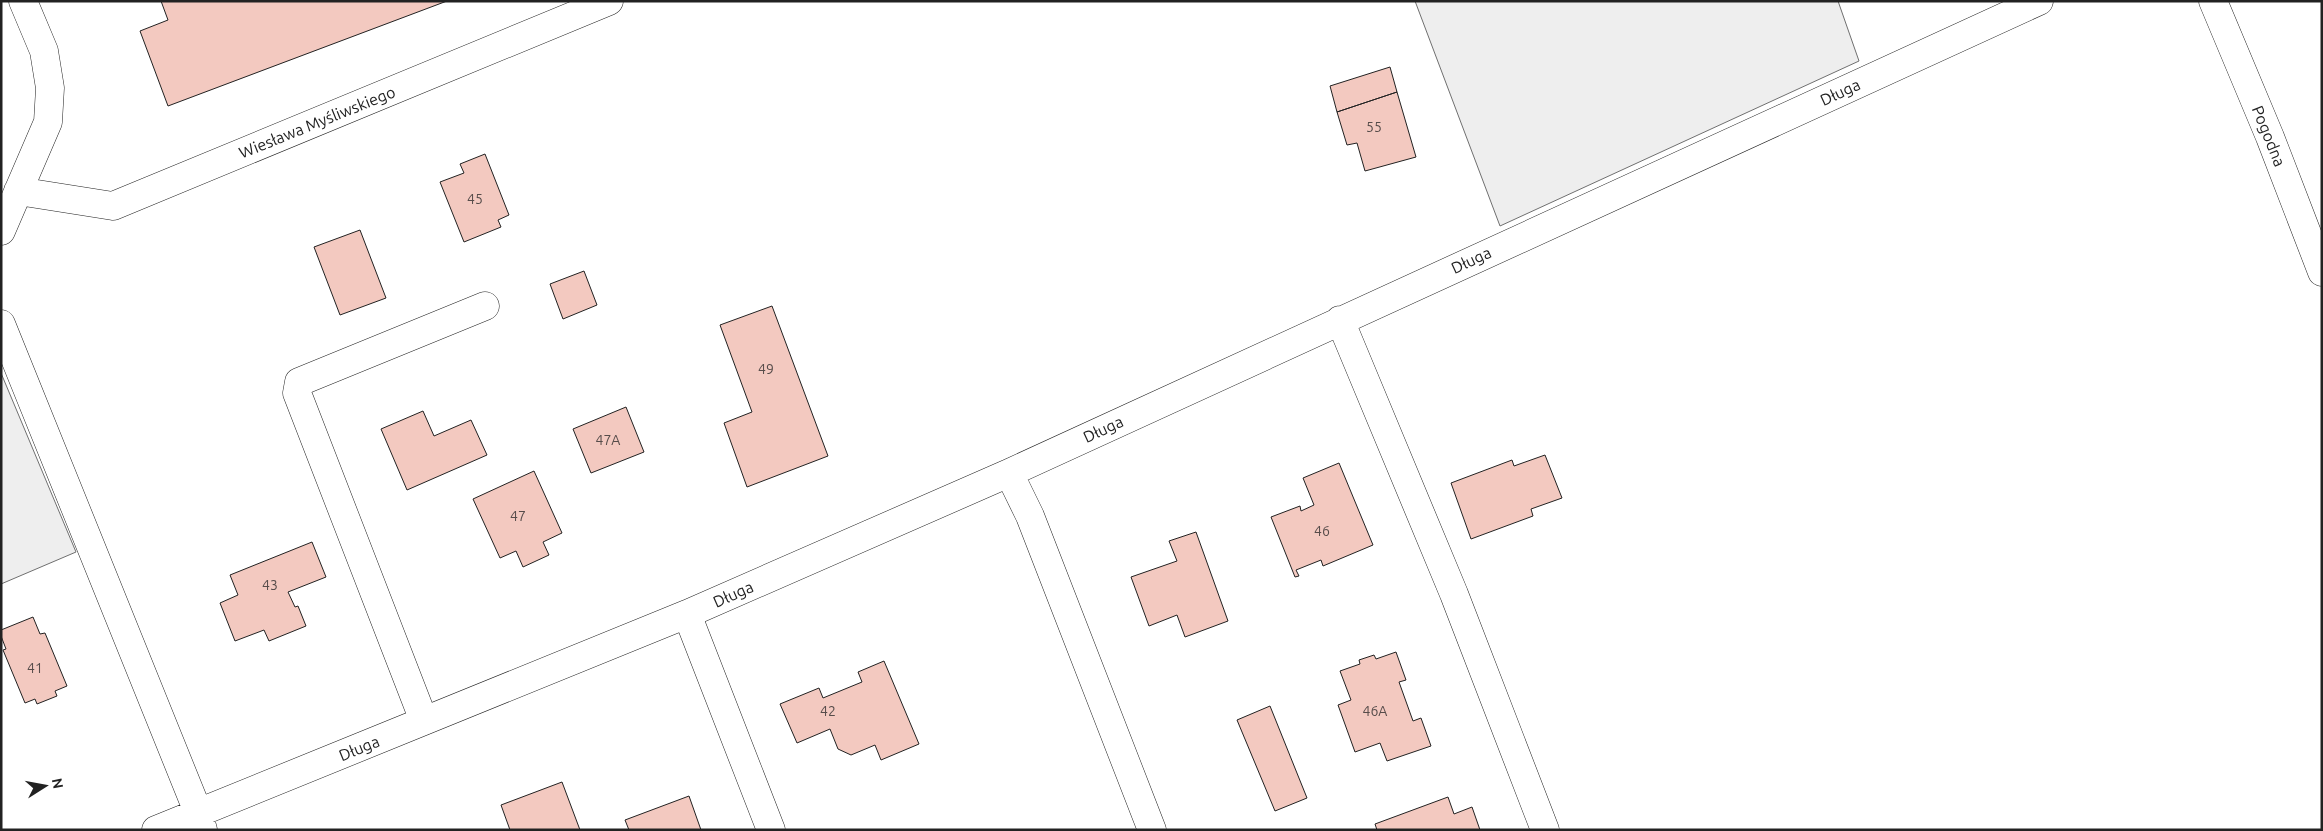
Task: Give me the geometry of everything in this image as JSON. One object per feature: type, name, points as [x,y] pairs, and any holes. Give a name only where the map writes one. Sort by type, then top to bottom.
[{"type":"street","points":[[1,231],[48,122],[50,88],[44,51],[23,1]]},
{"type":"street","name":"Wiesława Myśliwskiego","points":[[18,191],[113,206],[609,1]]},
{"type":"street","name":"Długa","points":[[156,830],[201,821],[424,721],[687,614],[1009,473],[2039,1]]},
{"type":"street","name":"Pogodna","points":[[2213,1],[2270,137],[2322,272]]},
{"type":"street","points":[[424,721],[297,393],[299,382],[485,306]]},
{"type":"street","points":[[1340,320],[1454,594],[1545,830]]},
{"type":"street","points":[[1,324],[201,821]]},
{"type":"street","points":[[1009,473],[1030,516],[1152,830]]},
{"type":"street","points":[[687,614],[771,830]]},
{"type":"shaded area","points":[[1415,1],[1838,1],[1859,61],[1500,226]]},
{"type":"shaded area","points":[[1,373],[76,552],[1,584]]},
{"type":"building","points":[[161,1],[447,1],[168,106],[140,31],[168,20]]},
{"type":"building","points":[[1390,67],[1397,92],[1337,112],[1330,86]]},
{"type":"building","points":[[1397,92],[1416,157],[1365,171],[1357,143],[1347,145],[1337,112]]},
{"type":"building","points":[[485,154],[509,215],[498,220],[501,227],[464,242],[440,182],[464,173],[460,164]]},
{"type":"building","points":[[360,230],[386,298],[340,315],[314,247]]},
{"type":"building","points":[[584,271],[597,305],[563,319],[550,284]]},
{"type":"building","points":[[772,306],[828,456],[747,487],[724,423],[752,412],[720,325]]},
{"type":"building","points":[[626,407],[644,452],[591,473],[573,429]]},
{"type":"building","points":[[423,411],[434,436],[471,420],[487,455],[407,490],[381,429]]},
{"type":"building","points":[[1545,455],[1562,498],[1531,509],[1533,516],[1471,539],[1451,483],[1512,460],[1514,466]]},
{"type":"building","points":[[1339,463],[1373,545],[1323,566],[1321,560],[1296,570],[1299,576],[1295,577],[1271,517],[1300,506],[1301,511],[1314,505],[1303,478]]},
{"type":"building","points":[[534,471],[562,533],[543,542],[549,555],[523,567],[516,551],[500,558],[473,499]]},
{"type":"building","points":[[1196,532],[1228,621],[1185,637],[1177,615],[1149,626],[1131,577],[1177,561],[1169,541]]},
{"type":"building","points":[[312,542],[326,577],[288,592],[295,607],[298,606],[306,626],[269,641],[264,630],[235,641],[220,603],[238,595],[230,575]]},
{"type":"building","points":[[33,617],[40,634],[45,633],[67,686],[55,691],[57,696],[37,704],[35,699],[25,703],[3,650],[6,649],[1,636],[1,630]]},
{"type":"building","points":[[1396,652],[1406,680],[1399,682],[1413,721],[1421,718],[1431,746],[1387,761],[1380,743],[1355,752],[1338,705],[1351,700],[1340,671],[1360,664],[1359,660],[1374,655],[1376,659]]},
{"type":"building","points":[[884,661],[919,744],[881,760],[875,745],[851,755],[838,749],[830,729],[797,743],[780,704],[819,688],[823,698],[862,682],[858,672]]},
{"type":"building","points":[[1270,706],[1307,798],[1275,811],[1237,720]]},
{"type":"building","points":[[562,782],[580,830],[510,830],[501,805]]},
{"type":"building","points":[[689,796],[701,830],[629,830],[625,820]]},
{"type":"building","points":[[1448,797],[1454,814],[1472,807],[1480,830],[1377,830],[1375,824]]}]
